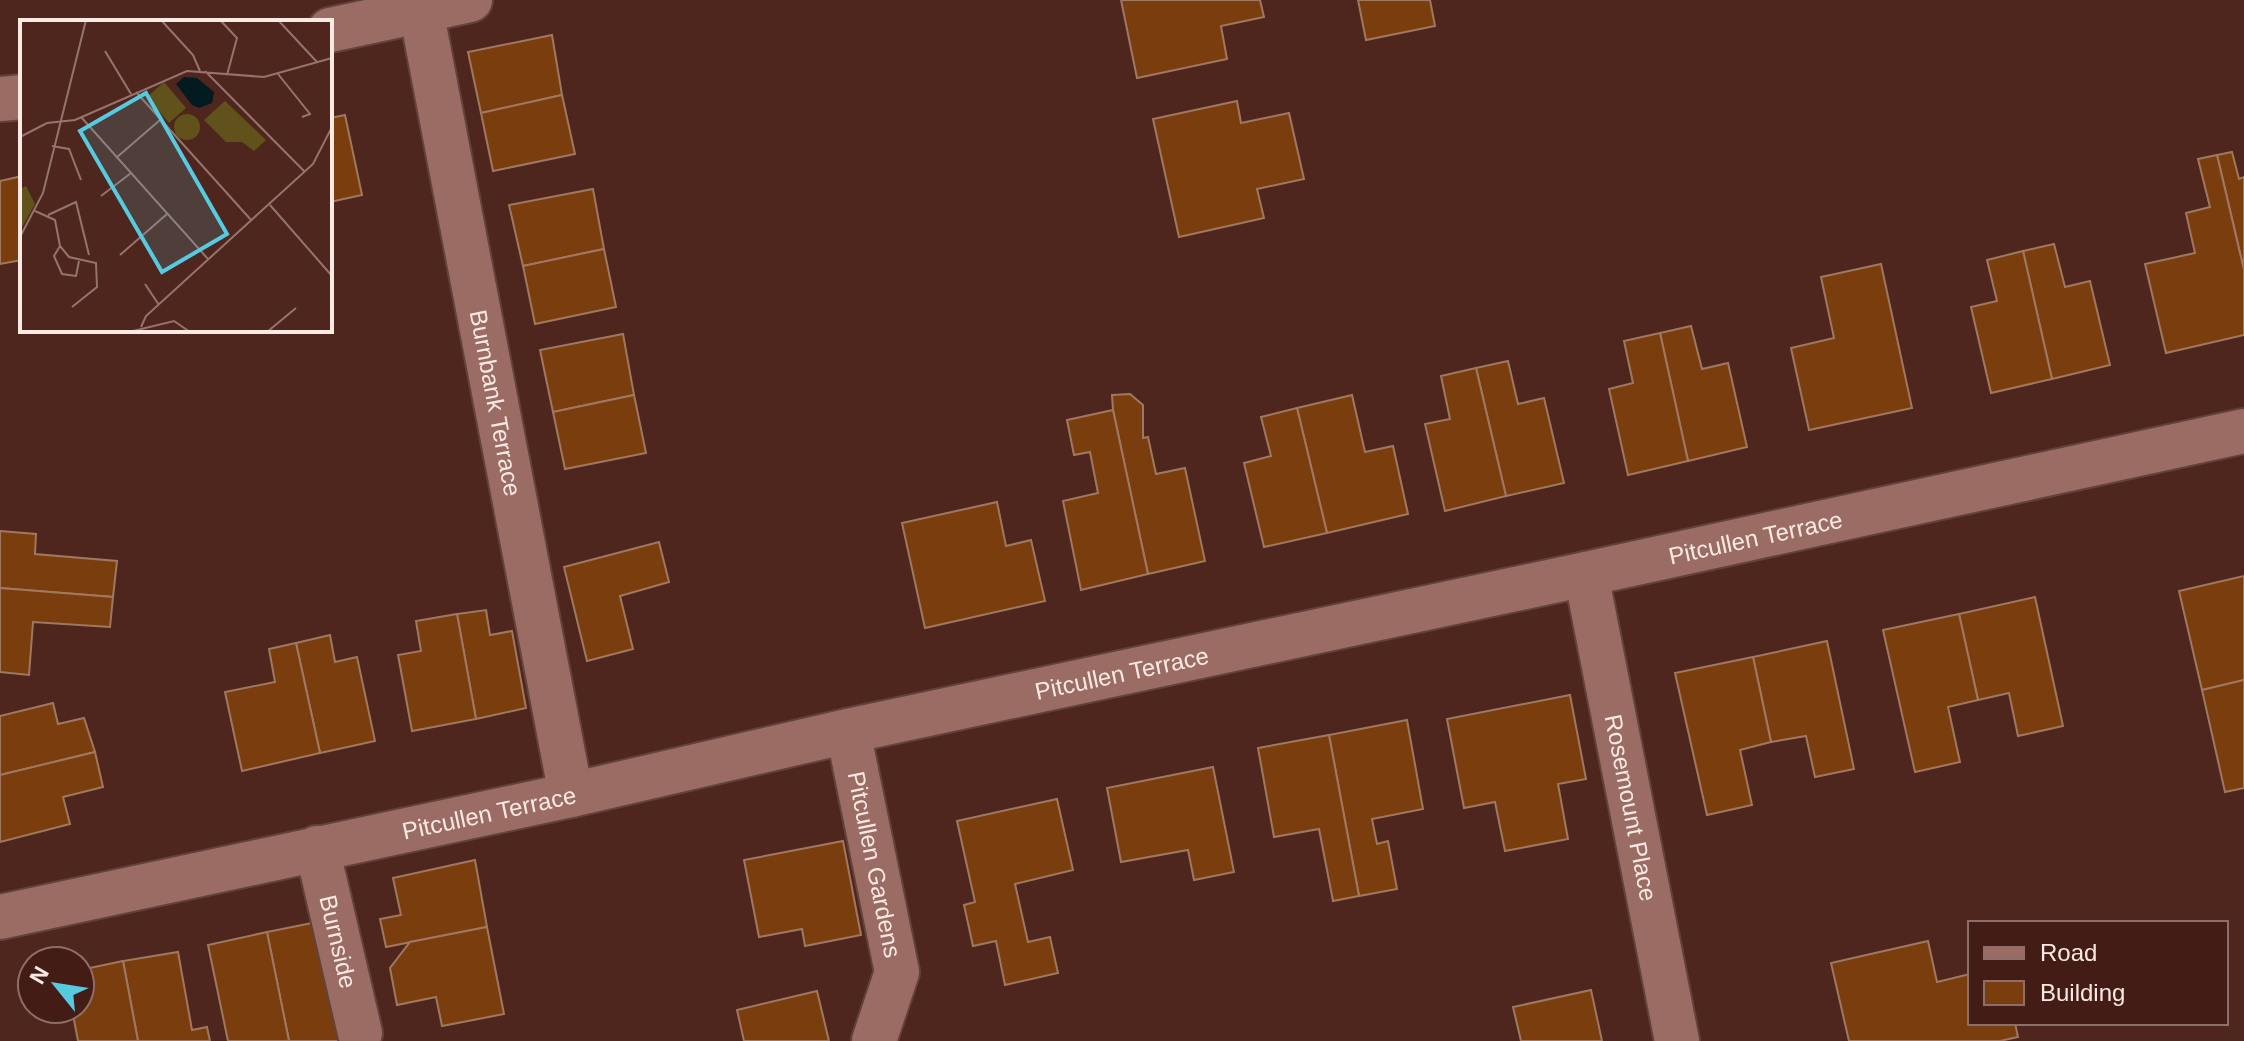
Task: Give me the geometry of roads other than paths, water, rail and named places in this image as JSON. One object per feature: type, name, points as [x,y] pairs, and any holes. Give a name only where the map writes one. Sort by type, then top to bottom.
[{"type":"street","points":[[332,30],[470,0]]},
{"type":"street","name":"Burnbank Terrace","points":[[421,10],[571,795]]},
{"type":"street","points":[[0,99],[20,97]]},
{"type":"street","name":"Pitcullen Terrace","points":[[0,917],[2244,431]]},
{"type":"street","name":"Rosemount Place","points":[[1586,574],[1677,1041]]},
{"type":"street","name":"Pitcullen Gardens","points":[[848,731],[897,972],[874,1041]]},
{"type":"street","name":"Burnside","points":[[317,848],[360,1033]]}]
